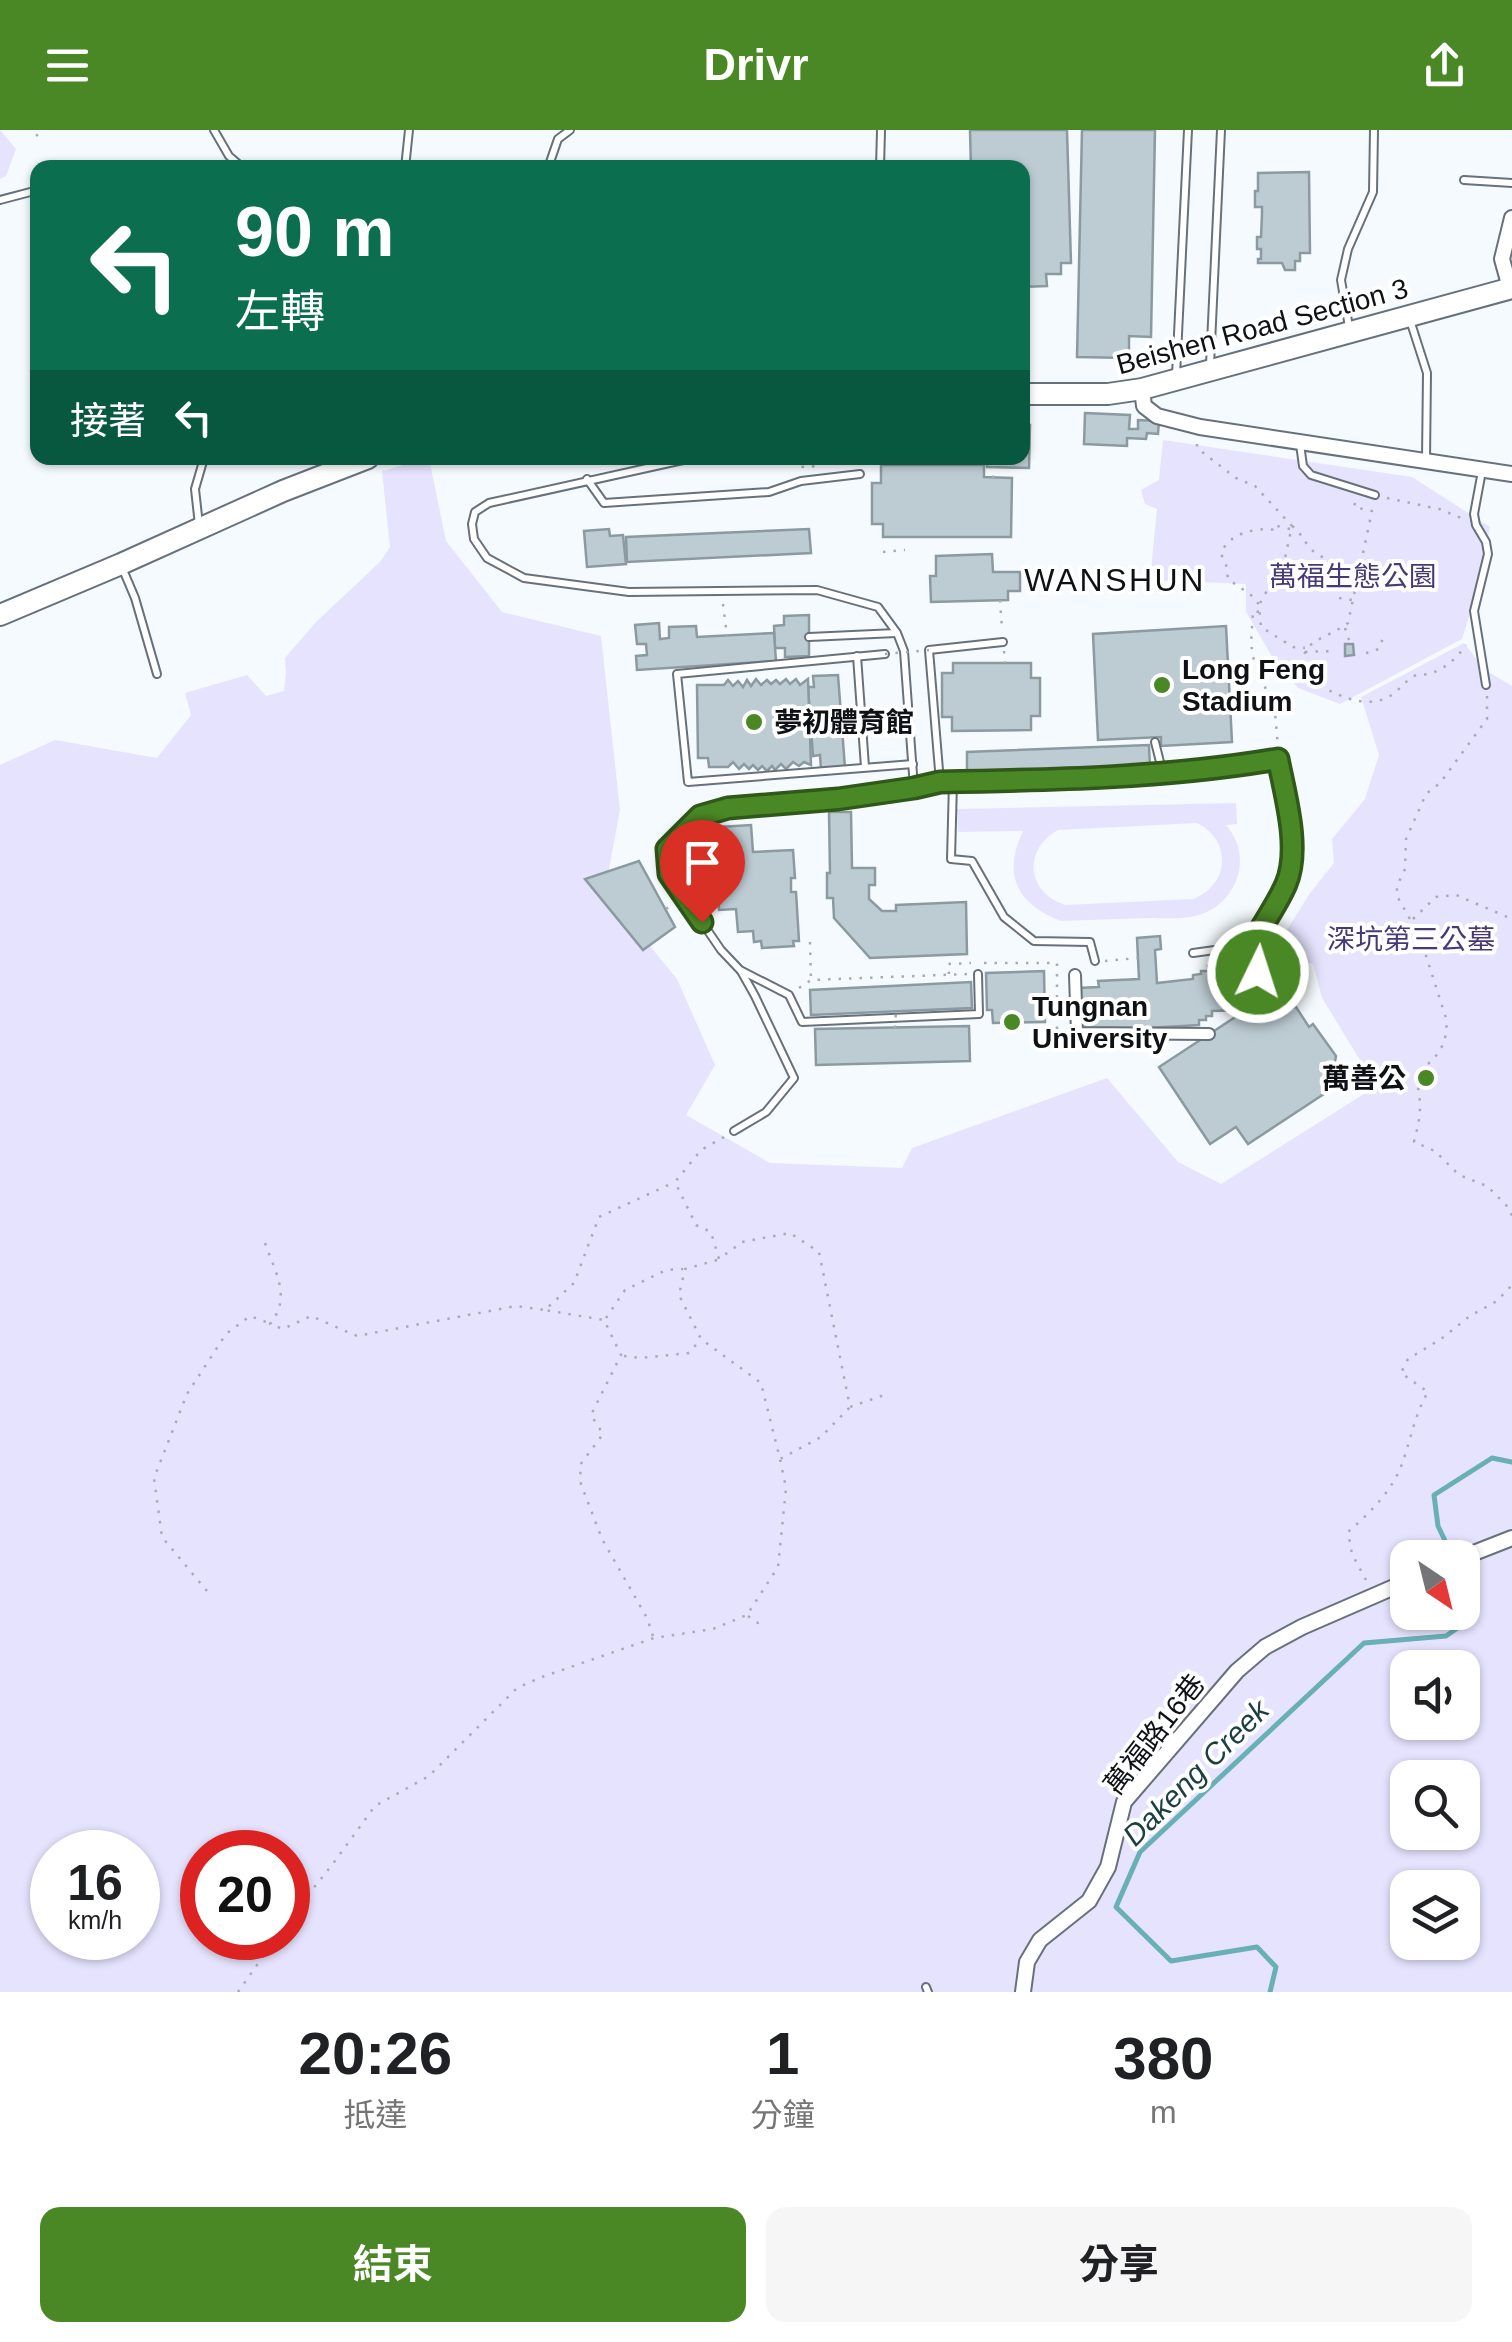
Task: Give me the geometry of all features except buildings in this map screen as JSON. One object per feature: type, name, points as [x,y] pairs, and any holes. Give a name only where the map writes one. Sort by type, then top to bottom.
[{"type":"main road","name":"Beishen Road Section 3","points":[[1030,394],[1108,394],[1142,389],[1511,290]]},
{"type":"main road","points":[[0,615],[351,465]]},
{"type":"street","points":[[1511,290],[1502,260],[1512,218]]},
{"type":"street","points":[[1142,389],[1144,406],[1157,416],[1200,428],[1512,474]]},
{"type":"street","points":[[1075,974],[1077,1033],[1210,1034]]},
{"type":"street","points":[[1480,1551],[1512,1538]]},
{"type":"street","name":"萬福路16巷","points":[[1022,1992],[1028,1962],[1040,1940],[1089,1901],[1108,1867],[1124,1802],[1237,1670],[1264,1647],[1390,1589]]},
{"type":"lane","points":[[214,130],[234,160]]},
{"type":"lane","points":[[405,160],[408,130]]},
{"type":"lane","points":[[551,160],[558,139],[570,130]]},
{"type":"lane","points":[[880,160],[881,130]]},
{"type":"lane","points":[[1176,381],[1188,130]]},
{"type":"lane","points":[[1210,372],[1221,130]]},
{"type":"lane","points":[[1350,333],[1341,280],[1348,249],[1373,192],[1374,130]]},
{"type":"lane","points":[[1464,180],[1512,183]]},
{"type":"lane","points":[[0,200],[30,192]]},
{"type":"lane","points":[[1408,317],[1427,373],[1426,462]]},
{"type":"lane","points":[[1300,442],[1304,466],[1310,475],[1375,496]]},
{"type":"lane","points":[[200,528],[196,488],[202,465]]},
{"type":"lane","points":[[658,465],[488,503],[476,512],[472,524],[474,540],[487,558],[524,578],[629,592],[818,590],[878,607],[898,633],[904,651],[914,788]]},
{"type":"lane","points":[[1482,470],[1474,514],[1488,554],[1474,611],[1486,685]]},
{"type":"lane","points":[[586,480],[604,503],[769,492],[801,481],[860,474]]},
{"type":"lane","points":[[121,564],[157,674]]},
{"type":"lane","points":[[809,637],[898,633]]},
{"type":"lane","points":[[940,782],[929,650],[1004,642]]},
{"type":"lane","points":[[885,654],[677,674],[688,782],[913,764]]},
{"type":"lane","points":[[857,656],[866,767]]},
{"type":"lane","points":[[1156,742],[1163,774]]},
{"type":"lane","points":[[734,1131],[766,1112],[794,1078],[740,970],[721,950],[669,874],[667,849],[700,816],[728,808],[838,799],[940,782],[1163,774],[1278,759],[1292,850],[1288,881],[1251,946],[1260,1002]]},
{"type":"lane","points":[[953,782],[951,860],[972,862],[1004,917],[1034,941],[1090,942],[1095,962]]},
{"type":"lane","points":[[1193,953],[1251,946]]},
{"type":"lane","points":[[740,970],[789,994],[802,1022],[979,1014],[978,974]]},
{"type":"path","points":[[36,136],[43,130]]},
{"type":"path","points":[[1196,448],[1236,478],[1255,486],[1291,527]]},
{"type":"path","points":[[993,478],[994,468]]},
{"type":"path","points":[[1375,496],[1452,513]]},
{"type":"path","points":[[1354,507],[1372,511],[1348,624],[1314,641],[1306,650],[1305,673],[1309,680],[1323,685],[1332,694],[1370,702],[1385,700],[1412,677],[1430,674],[1450,663],[1478,634]]},
{"type":"path","points":[[1332,651],[1293,647],[1259,624],[1256,598],[1228,578],[1221,550],[1239,535],[1267,528],[1277,530],[1277,526],[1291,527],[1321,557],[1360,567]]},
{"type":"path","points":[[1259,605],[1284,558],[1291,527]]},
{"type":"path","points":[[883,552],[905,550]]},
{"type":"path","points":[[722,597],[727,636]]},
{"type":"path","points":[[1339,598],[1353,600]]},
{"type":"path","points":[[1260,612],[1253,611],[1251,643],[1278,721],[1278,759]]},
{"type":"path","points":[[1344,626],[1348,640]]},
{"type":"path","points":[[1366,652],[1380,648],[1384,633]]},
{"type":"path","points":[[885,654],[929,650]]},
{"type":"path","points":[[1486,685],[1487,719],[1440,783],[1426,794],[1406,838],[1405,869],[1396,886],[1397,896],[1420,937],[1448,1029],[1431,1065],[1418,1071],[1420,1120],[1414,1142],[1435,1151],[1459,1175],[1487,1186],[1512,1216]]},
{"type":"path","points":[[1412,920],[1436,897],[1456,895],[1512,919]]},
{"type":"path","points":[[810,942],[811,980]]},
{"type":"path","points":[[1095,962],[1138,958]]},
{"type":"path","points":[[949,974],[948,964],[1057,963],[1057,1033]]},
{"type":"path","points":[[789,994],[811,980],[978,974]]},
{"type":"path","points":[[895,1028],[896,1011]]},
{"type":"path","points":[[546,1310],[574,1283],[600,1217],[675,1182],[701,1150],[734,1131]]},
{"type":"path","points":[[675,1182],[696,1225],[711,1232],[719,1259]]},
{"type":"path","points":[[604,1320],[625,1290],[666,1270],[719,1259],[742,1242],[790,1234],[819,1252],[850,1407]]},
{"type":"path","points":[[265,1243],[283,1295],[278,1315],[270,1324]]},
{"type":"path","points":[[310,1892],[375,1806],[429,1776],[517,1688],[654,1638],[713,1629],[747,1614],[778,1567],[786,1488],[761,1382],[701,1339],[679,1295],[685,1269]]},
{"type":"path","points":[[1374,1596],[1352,1554],[1348,1532],[1368,1515],[1402,1466],[1414,1422],[1428,1392],[1401,1373],[1408,1359],[1497,1301],[1512,1285]]},
{"type":"path","points":[[207,1591],[162,1537],[154,1478],[187,1394],[226,1334],[250,1316],[283,1329],[311,1316],[357,1336],[516,1306],[604,1320]]},
{"type":"path","points":[[604,1320],[621,1355]]},
{"type":"path","points":[[621,1355],[640,1358],[689,1352],[701,1339]]},
{"type":"path","points":[[621,1355],[590,1415],[603,1434],[580,1465],[580,1484],[602,1540],[647,1618],[654,1638]]},
{"type":"path","points":[[780,1459],[821,1438],[850,1407],[887,1394]]},
{"type":"path","points":[[747,1614],[758,1623],[762,1621]]},
{"type":"path","points":[[238,1992],[261,1960]]},
{"type":"green space","points":[[0,130],[16,149],[6,176],[0,179]]},
{"type":"green space","name":"萬福生態公園","points":[[1163,440],[1412,477],[1490,527],[1481,578],[1462,639],[1340,704],[1298,688],[1274,660],[1246,612],[1246,584],[1150,580],[1157,509],[1145,504],[1141,490],[1159,480]]},
{"type":"green space","name":"深坑第三公墓","points":[[404,465],[430,465],[446,541],[502,612],[601,636],[620,810],[605,891],[677,979],[715,1065],[686,1115],[770,1163],[902,1168],[912,1148],[1107,1078],[1178,1162],[1221,1184],[1375,1087],[1379,1091],[1322,998],[1313,964],[1275,949],[1334,863],[1332,839],[1365,799],[1379,755],[1361,697],[1464,643],[1485,670],[1512,686],[1512,1992],[0,1992],[0,765],[55,740],[157,758],[191,715],[185,693],[247,675],[266,696],[284,691],[285,658],[317,621],[380,562],[390,547],[382,471]]},
{"type":"green space","points":[[1236,803],[1237,824],[1226,825],[1238,848],[1238,875],[1220,904],[1195,916],[1061,921],[1034,906],[1018,886],[1014,861],[1023,831],[958,832],[957,809]],"holes":[[[1197,823],[1208,831],[1221,851],[1220,873],[1214,884],[1193,899],[1065,905],[1052,899],[1036,881],[1039,848],[1058,830]]]},
{"type":"waterway","name":"Dakeng Creek","points":[[1445,1540],[1438,1526],[1434,1495],[1492,1458],[1512,1462]]},
{"type":"waterway","name":"Dakeng Creek","points":[[1270,1992],[1276,1967],[1257,1947],[1171,1961],[1116,1907],[1140,1852],[1364,1643],[1446,1636],[1455,1630]]},
{"type":"place","name":"Long Feng Stadium","points":[[1162,685]]},
{"type":"place","name":"夢初體育館","points":[[754,722]]},
{"type":"place","name":"Tungnan University","points":[[1012,1022]]},
{"type":"place","name":"萬善公","points":[[1426,1078]]},
{"type":"district","name":"WANSHUN","points":[[1115,580]]},
{"type":"route","points":[[702,922],[669,874],[667,849],[700,816],[728,808],[838,799],[940,782],[1163,774],[1278,759],[1292,850],[1288,881],[1251,946],[1258,972]]}]
